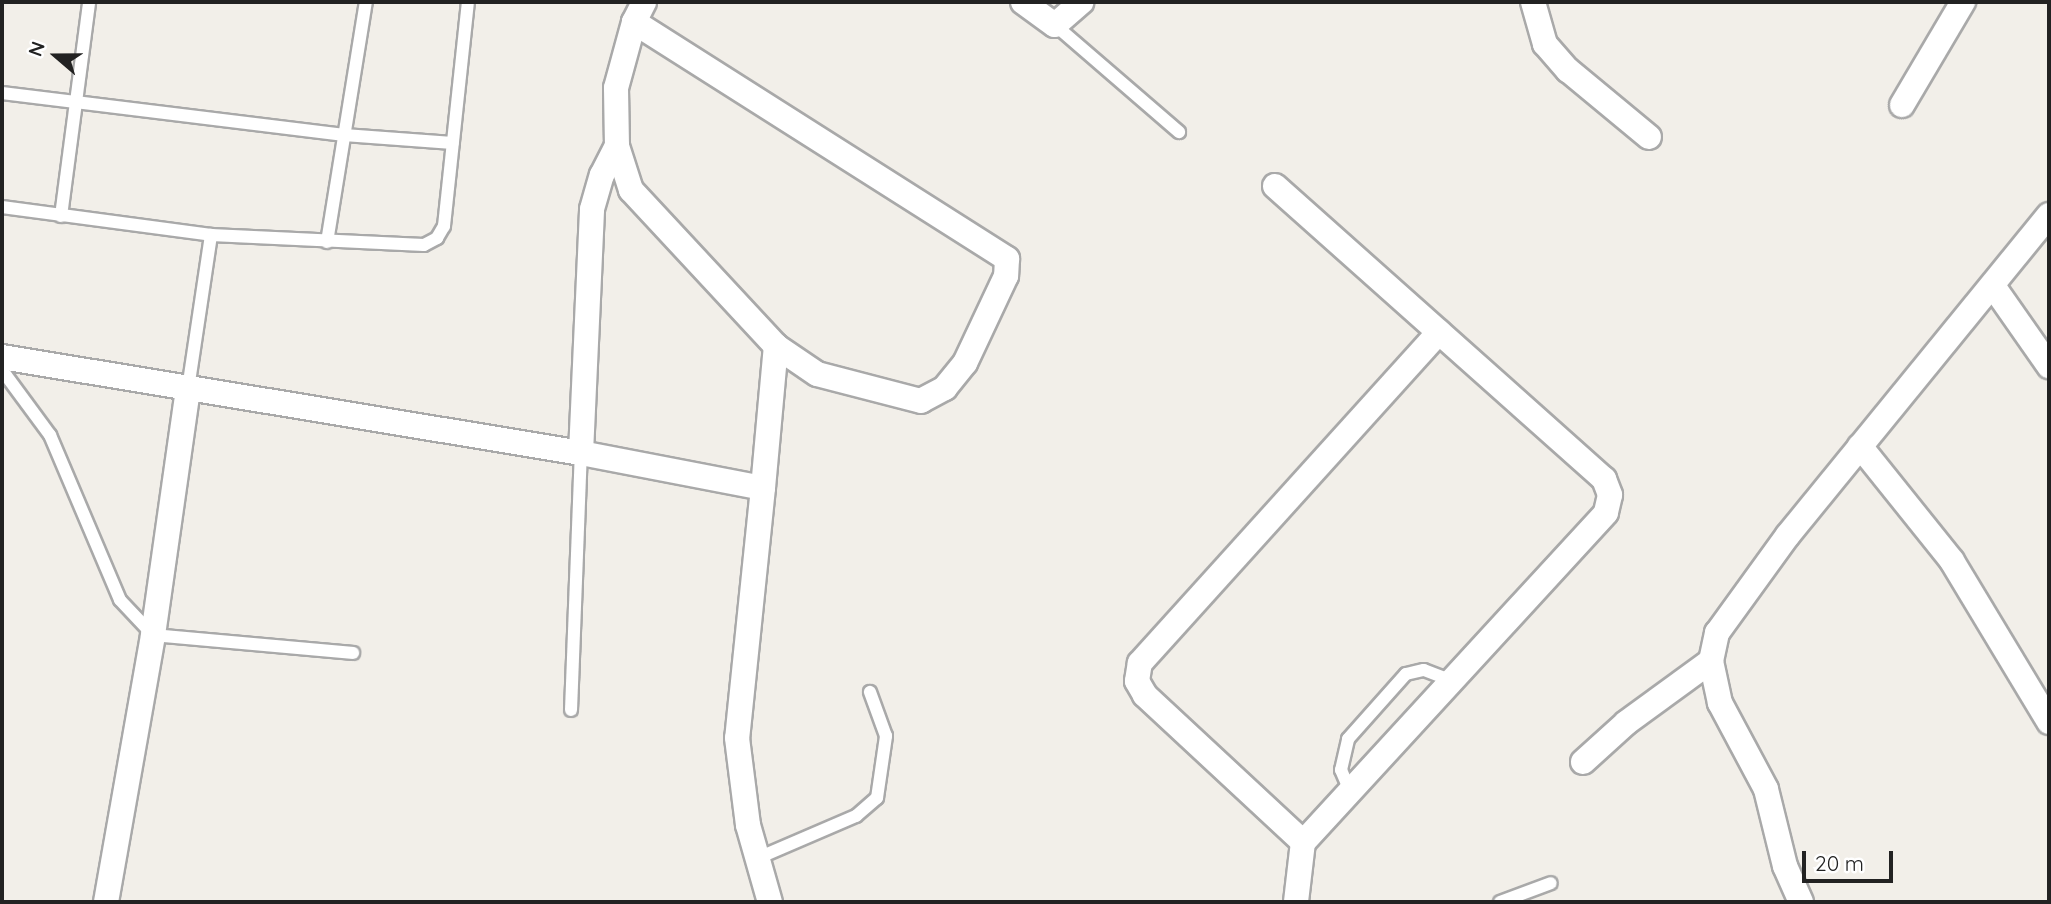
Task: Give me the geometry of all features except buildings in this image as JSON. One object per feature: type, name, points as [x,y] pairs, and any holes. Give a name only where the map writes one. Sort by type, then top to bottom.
[{"type":"street","points":[[1023,2],[1055,25],[1081,2]]},
{"type":"street","points":[[1533,2],[1545,44],[1569,70],[1649,136]]},
{"type":"street","points":[[1902,105],[1963,2]]},
{"type":"street","points":[[639,12],[1007,259],[1006,276],[965,363],[945,388],[921,401],[817,374],[776,346],[631,190],[617,146],[616,88],[639,12]]},
{"type":"street","points":[[581,453],[592,209],[602,175],[617,146]]},
{"type":"street","points":[[1275,186],[1604,479],[1610,495],[1606,513],[1303,842],[1296,902]]},
{"type":"street","points":[[1801,902],[1785,866],[1766,789],[1720,703],[1711,661],[1717,633],[1860,446],[2049,215]]},
{"type":"street","points":[[1993,286],[2049,366]]},
{"type":"street","points":[[1303,842],[1144,695],[1137,681],[1140,663],[1439,332]]},
{"type":"street","points":[[770,902],[748,825],[737,738],[776,346]]},
{"type":"street","points":[[2,357],[581,453],[763,488]]},
{"type":"street","points":[[106,902],[153,635],[188,389]]},
{"type":"street","points":[[1860,446],[1952,561],[2049,722]]},
{"type":"street","points":[[1583,762],[1626,723],[1711,661]]},
{"type":"lane","points":[[61,216],[89,2]]},
{"type":"lane","points":[[327,242],[366,2]]},
{"type":"lane","points":[[2,207],[211,235],[425,245],[437,238],[444,226],[468,2]]},
{"type":"lane","points":[[1055,25],[1179,132]]},
{"type":"lane","points":[[2,93],[344,135],[453,143]]},
{"type":"lane","points":[[188,389],[211,235]]},
{"type":"lane","points":[[2,370],[50,435],[120,600],[153,635],[353,653]]},
{"type":"lane","points":[[571,710],[581,453]]},
{"type":"lane","points":[[1350,791],[1341,771],[1348,739],[1406,674],[1424,670],[1452,681]]},
{"type":"lane","points":[[758,858],[856,816],[877,798],[886,736],[870,692]]},
{"type":"lane","points":[[1500,902],[1551,883]]}]
